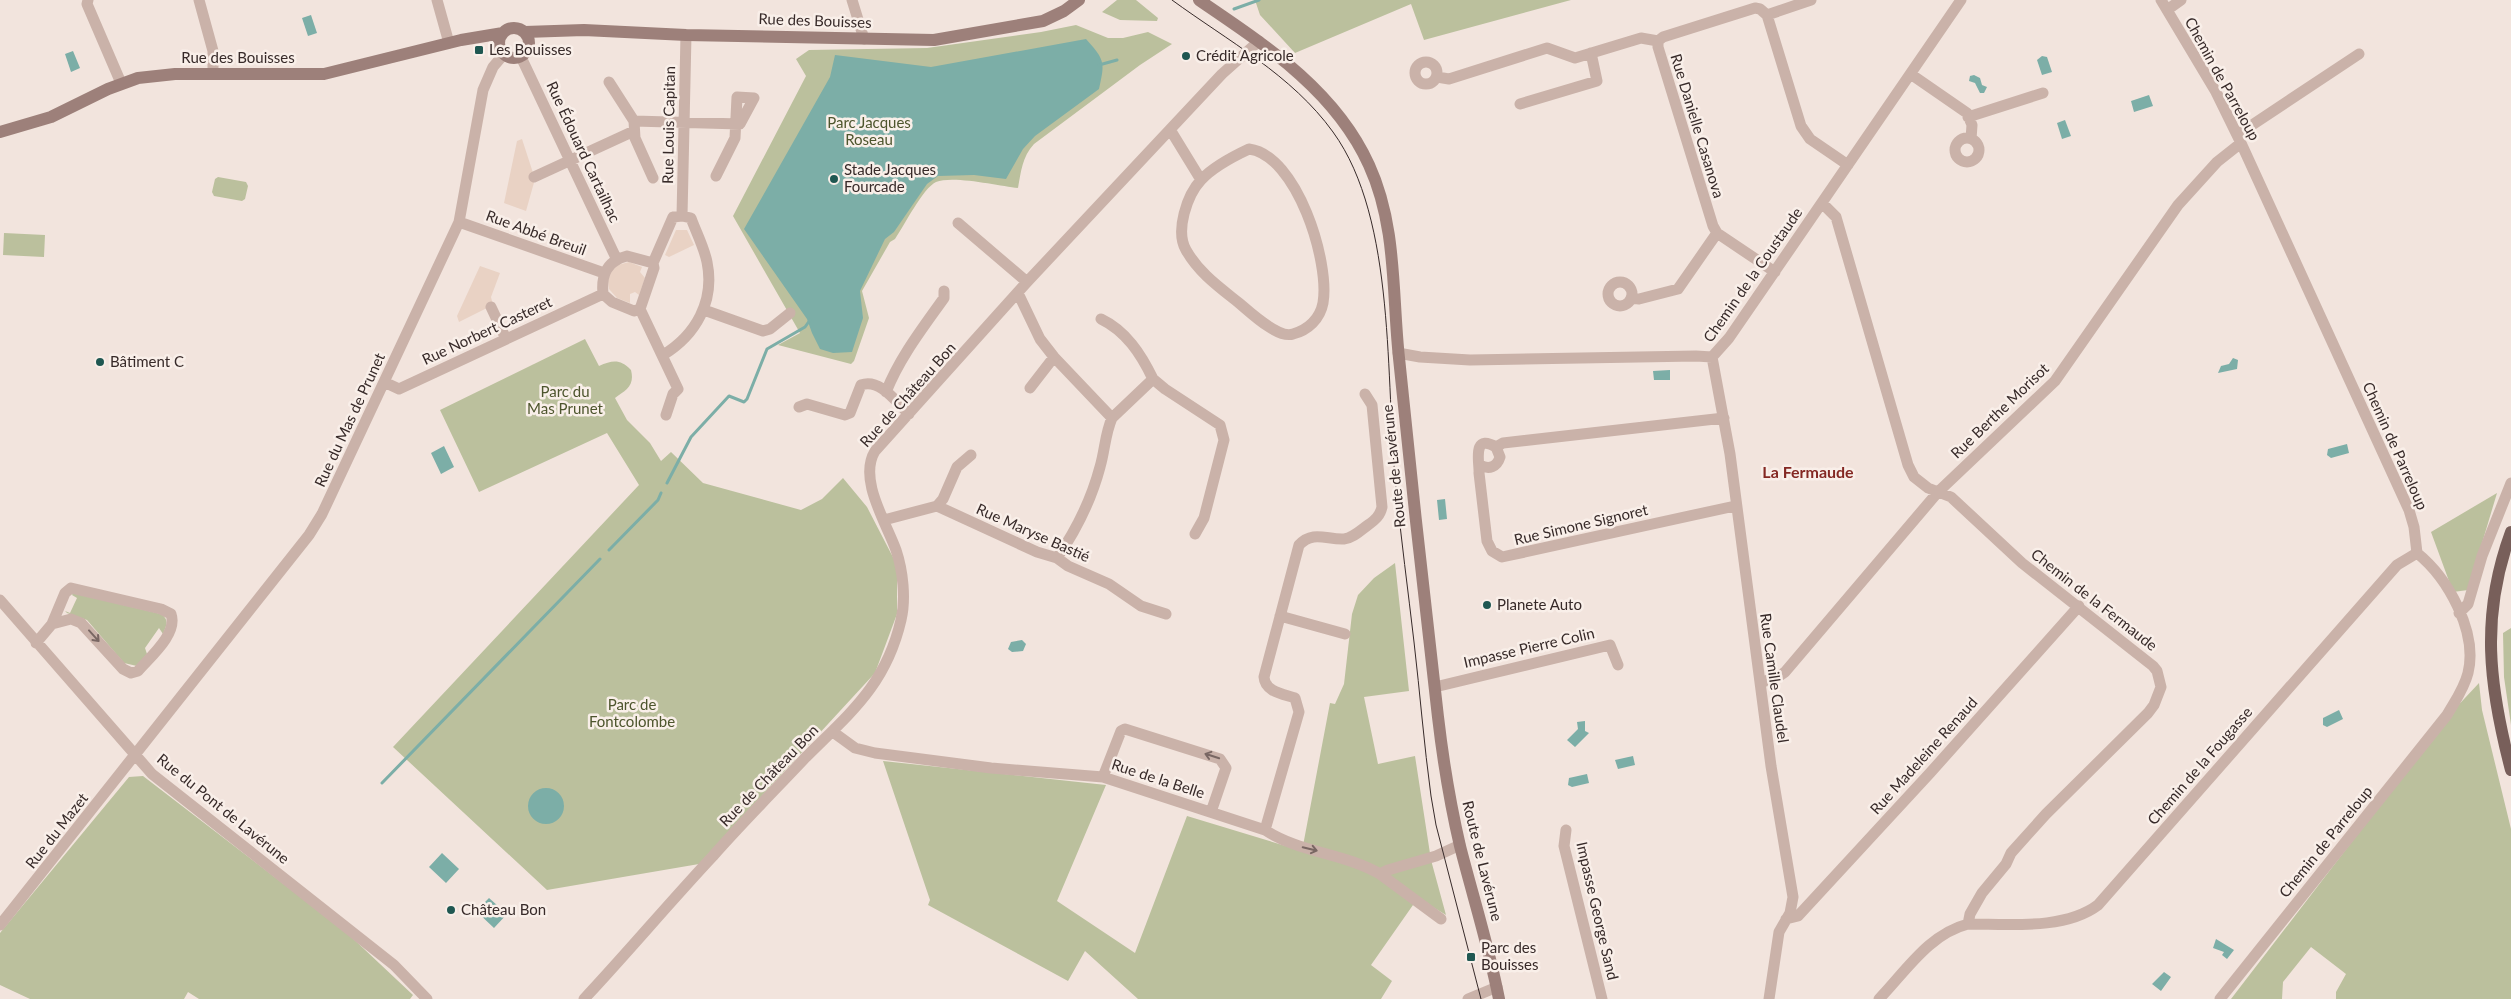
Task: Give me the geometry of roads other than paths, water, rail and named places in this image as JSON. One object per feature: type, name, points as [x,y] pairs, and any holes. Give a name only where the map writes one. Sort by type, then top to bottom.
[{"type":"main road","points":[[2511,532],[2503,553],[2494,601],[2490,640],[2494,691],[2511,770]]},
{"type":"street","points":[[88,0],[87,4],[121,83]]},
{"type":"street","points":[[199,0],[213,51],[213,74]]},
{"type":"street","points":[[437,0],[449,43]]},
{"type":"street","points":[[852,0],[864,39]]},
{"type":"street","name":"Rue des Bouisses","points":[[525,32],[544,33],[559,30],[584,30],[686,35],[934,40],[1043,21],[1064,11],[1079,0]]},
{"type":"street","name":"Route de Lavérune","points":[[1200,0],[1259,42],[1315,86],[1348,126],[1370,165],[1389,232],[1394,268],[1398,353],[1448,790],[1460,845],[1498,993]]},
{"type":"street","points":[[1811,0],[1767,15],[1801,126],[1810,139],[1848,165]]},
{"type":"street","name":"Chemin de la Coustaude","points":[[1398,353],[1420,357],[1470,360],[1712,357],[1729,338],[1962,0]]},
{"type":"street","points":[[2164,5],[2182,0]]},
{"type":"street","name":"Chemin de Parreloup","points":[[2164,5],[2216,92],[2239,139],[2409,510],[2414,527],[2417,553],[2427,561],[2445,586],[2459,613],[2468,637],[2469,659],[2461,692],[2447,715],[2220,999]]},
{"type":"street","name":"Rue Danielle Casanova","points":[[1717,232],[1712,226],[1658,47],[1658,40],[1663,36],[1755,8],[1760,9],[1767,15]]},
{"type":"street","points":[[502,51],[499,40],[503,33],[514,28],[525,32],[529,39],[525,52]]},
{"type":"street","name":"Rue des Bouisses","points":[[0,132],[51,117],[121,83],[162,75],[324,74],[449,43],[503,33]]},
{"type":"street","points":[[483,37],[512,58],[525,52],[544,33]]},
{"type":"street","name":"Rue Louis Capitan","points":[[682,216],[686,35]]},
{"type":"street","points":[[1437,77],[1449,78],[1547,48],[1575,58],[1641,38],[1658,40]]},
{"type":"street","name":"Rue de Château Bon","points":[[584,999],[711,857],[852,714],[876,682],[886,664],[902,618],[902,570],[870,482],[869,460],[1028,282],[1222,74],[1259,42]]},
{"type":"street","name":"Rue du Mas de Prunet","points":[[136,755],[309,535],[322,514],[459,222],[483,90],[502,51]]},
{"type":"street","name":"Rue Édouard Cartailhac","points":[[525,52],[570,160],[617,260]]},
{"type":"street","points":[[1520,104],[1596,81],[1590,54]]},
{"type":"street","name":"Rue Berthe Morisot","points":[[1760,682],[1775,679],[1785,672],[1938,492],[2055,381],[2178,205],[2217,162],[2239,139],[2359,54]]},
{"type":"street","points":[[1912,75],[1968,117],[1972,125],[1971,139]]},
{"type":"street","points":[[609,82],[634,126],[635,138],[653,178]]},
{"type":"street","points":[[1968,117],[2043,93]]},
{"type":"street","points":[[534,177],[634,126],[684,122],[736,124],[735,138],[716,176]]},
{"type":"street","points":[[1171,130],[1201,180]]},
{"type":"street","points":[[1249,150],[1258,150],[1268,157],[1293,187],[1302,202],[1316,239],[1323,275],[1323,304],[1317,318],[1308,328],[1292,335],[1274,330],[1204,275],[1185,248],[1180,229],[1184,210],[1201,180],[1238,155],[1249,150]]},
{"type":"street","name":"Chemin de la Fermaude","points":[[1822,203],[1836,216],[1908,465],[1914,477],[1938,492],[1951,497],[2022,563],[2153,666],[2160,679],[2159,696],[2148,714],[2046,814],[2012,852],[2006,864],[1982,893],[1970,914],[1968,924]]},
{"type":"street","points":[[663,355],[682,343],[704,310],[710,280],[707,260],[691,218],[682,216],[673,217],[669,223],[653,263],[652,275],[640,309],[678,389],[673,394],[666,415]]},
{"type":"street","name":"Rue Abbé Breuil","points":[[459,222],[604,273]]},
{"type":"street","points":[[958,223],[1028,282]]},
{"type":"street","points":[[1631,298],[1639,299],[1678,289],[1717,232],[1775,272]]},
{"type":"street","points":[[640,309],[634,311],[625,309],[612,302],[604,294],[604,273],[607,267],[627,256],[653,263]]},
{"type":"street","points":[[886,392],[894,372],[915,335],[944,298],[944,290]]},
{"type":"street","points":[[1018,293],[1040,339],[1054,358],[1112,418]]},
{"type":"street","name":"Rue Norbert Casteret","points":[[384,382],[398,389],[604,294]]},
{"type":"street","points":[[491,307],[506,339]]},
{"type":"street","points":[[704,310],[763,331],[770,329],[790,313]]},
{"type":"street","points":[[1101,318],[1118,328],[1145,363],[1153,379],[1220,425],[1224,433],[1224,440],[1204,518],[1196,534]]},
{"type":"street","name":"Rue Camille Claudel","points":[[1712,357],[1724,418],[1771,766],[1793,897],[1792,906],[1779,932],[1769,999]]},
{"type":"street","points":[[1030,388],[1054,358]]},
{"type":"street","points":[[1057,558],[1076,530],[1088,507],[1101,465],[1106,432],[1112,418],[1153,379]]},
{"type":"street","points":[[799,407],[807,404],[845,415],[850,413],[860,385],[868,382],[875,384],[886,392],[909,414]]},
{"type":"street","points":[[1265,830],[1299,712],[1295,698],[1272,690],[1264,682],[1265,671],[1299,545],[1305,539],[1312,536],[1346,539],[1354,536],[1381,513],[1382,501],[1372,405],[1365,394]]},
{"type":"street","name":"Rue Simone Signoret","points":[[1724,418],[1503,443],[1496,447],[1486,444],[1479,448],[1476,458],[1480,465],[1479,473],[1487,541],[1492,551],[1502,557],[1735,506]]},
{"type":"street","points":[[1480,465],[1490,468],[1495,466],[1500,457],[1496,447]]},
{"type":"street","points":[[884,520],[937,506],[943,499],[957,467],[971,454]]},
{"type":"street","points":[[2459,613],[2468,604],[2482,556],[2511,483]]},
{"type":"street","name":"Rue Maryse Bastié","points":[[937,506],[1037,552],[1057,558],[1068,566],[1109,584],[1141,606],[1166,614]]},
{"type":"street","name":"Chemin de la Fougasse","points":[[1968,924],[2051,922],[2077,918],[2098,904],[2397,565],[2417,553]]},
{"type":"street","points":[[36,643],[52,624],[65,593],[71,588],[161,609],[171,614],[174,621],[169,633],[138,671],[131,673],[123,669],[81,623],[71,619],[52,624]]},
{"type":"street","name":"Rue du Pont de Lavérune","points":[[0,600],[152,774],[394,965],[427,999]]},
{"type":"street","name":"Rue Madeleine Renaud","points":[[1786,919],[1798,916],[2079,606]]},
{"type":"street","points":[[1280,616],[1345,634]]},
{"type":"street","name":"Impasse Pierre Colin","points":[[1435,687],[1610,644],[1618,664]]},
{"type":"street","points":[[1103,777],[1121,731],[1125,729],[1220,759],[1226,768],[1211,812]]},
{"type":"street","name":"Rue de la Belle","points":[[833,732],[855,748],[875,753],[992,768],[1103,777],[1265,830],[1279,839],[1355,862],[1380,874],[1441,919]]},
{"type":"street","name":"Rue du Mazet","points":[[0,925],[136,755]]},
{"type":"street","name":"Impasse George Sand","points":[[1566,830],[1564,846],[1602,999]]},
{"type":"street","points":[[1380,874],[1436,856],[1460,845]]},
{"type":"street","points":[[1879,999],[1932,942],[1954,928],[1968,924]]},
{"type":"street","points":[[1471,997],[1498,993]]},
{"type":"water","points":[[311,15],[317,33],[308,36],[302,18]]},
{"type":"water","name":"Parc Jacques Roseau","points":[[1086,39],[1097,52],[1102,62],[1103,67],[1099,89],[1035,136],[1023,149],[1006,179],[974,175],[938,176],[927,184],[894,232],[885,239],[860,291],[863,318],[852,352],[833,353],[820,349],[807,319],[744,229],[830,77],[835,55],[931,67]]},
{"type":"water","points":[[73,51],[80,68],[71,72],[65,54]]},
{"type":"water","points":[[2042,56],[2047,57],[2052,72],[2042,75],[2037,60]]},
{"type":"water","points":[[1974,75],[1980,78],[1982,85],[1987,87],[1984,93],[1980,93],[1975,83],[1969,81],[1970,76]]},
{"type":"water","points":[[2149,95],[2153,106],[2134,112],[2131,101]]},
{"type":"water","points":[[2065,120],[2071,136],[2062,139],[2057,123]]},
{"type":"water","points":[[2233,358],[2238,360],[2237,369],[2218,373],[2221,366],[2229,364]]},
{"type":"water","points":[[1670,370],[1670,380],[1654,380],[1653,371]]},
{"type":"water","points":[[2347,444],[2349,453],[2331,458],[2327,455],[2328,449]]},
{"type":"water","points":[[444,446],[454,467],[441,474],[431,453]]},
{"type":"water","points":[[1445,499],[1447,519],[1439,520],[1437,500]]},
{"type":"water","points":[[1022,640],[1026,644],[1023,651],[1012,652],[1008,649],[1011,642]]},
{"type":"water","points":[[2339,710],[2343,719],[2327,727],[2323,725],[2323,718]]},
{"type":"water","points":[[1585,721],[1585,731],[1589,733],[1575,747],[1567,740],[1578,729],[1577,722]]},
{"type":"water","points":[[1633,756],[1635,765],[1618,769],[1615,760]]},
{"type":"water","points":[[1587,774],[1589,783],[1572,787],[1568,785],[1569,778]]},
{"type":"water","points":[[546,788],[559,793],[564,806],[559,819],[546,824],[533,819],[528,806],[533,793]]},
{"type":"water","points":[[442,853],[459,869],[446,883],[429,867]]},
{"type":"water","points":[[489,898],[507,914],[494,928],[476,911]]},
{"type":"water","points":[[2216,939],[2234,950],[2227,959],[2222,955],[2224,952],[2213,948]]},
{"type":"water","points":[[2164,972],[2171,977],[2161,991],[2152,984]]},
{"type":"waterway","points":[[1234,9],[1259,0]]},
{"type":"waterway","points":[[1099,65],[1117,60]]},
{"type":"waterway","points":[[667,483],[691,437],[729,396],[744,402],[747,399],[767,349],[805,327],[810,320]]},
{"type":"waterway","points":[[609,550],[658,500],[661,493]]},
{"type":"waterway","points":[[382,783],[600,559]]},
{"type":"tram line","points":[[1172,0],[1279,76],[1317,112],[1333,132],[1354,168],[1368,210],[1378,255],[1384,303],[1396,487],[1431,796],[1436,825],[1481,999]]},
{"type":"place","name":"Les Bouisses","points":[[479,50]]},
{"type":"place","name":"Crédit Agricole","points":[[1186,56]]},
{"type":"place","name":"Stade Jacques Fourcade","points":[[834,179]]},
{"type":"place","name":"Bâtiment C","points":[[100,362]]},
{"type":"place","name":"Planete Auto","points":[[1487,605]]},
{"type":"place","name":"Château Bon","points":[[451,910]]},
{"type":"place","name":"Parc des Bouisses","points":[[1471,957]]},
{"type":"district","name":"La Fermaude","points":[[1808,472]]},
{"type":"park label","name":"Parc du Mas Prunet","points":[[565,400]]},
{"type":"park label","name":"Parc de Fontcolombe","points":[[632,714]]}]
